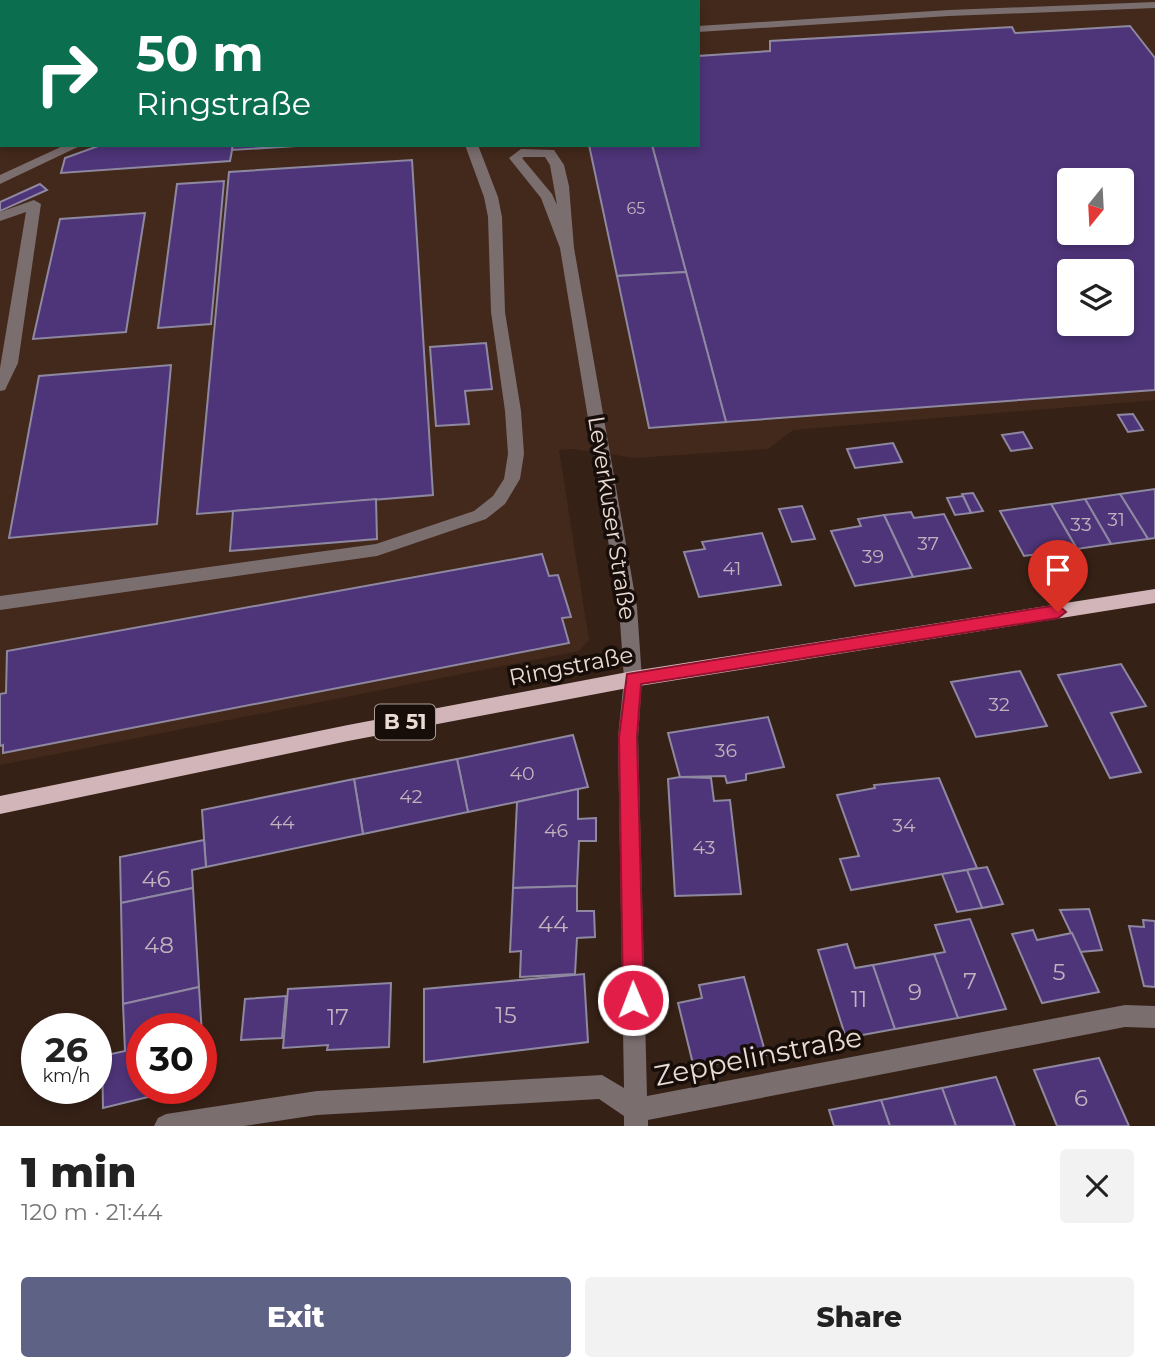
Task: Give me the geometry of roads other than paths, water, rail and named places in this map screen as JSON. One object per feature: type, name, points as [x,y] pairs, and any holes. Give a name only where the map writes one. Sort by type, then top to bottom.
[{"type":"main road","name":"Ringstraße","points":[[0,805],[348,733],[633,679],[1155,596]]},
{"type":"street","points":[[700,29],[962,12],[1155,5]]},
{"type":"street","points":[[0,180],[72,147]]},
{"type":"street","points":[[0,603],[377,550],[480,515],[499,500],[512,479],[516,454],[513,411],[498,312],[495,217],[491,197],[472,147]]},
{"type":"street","name":"Leverkuser Straße","points":[[515,152],[545,148],[557,165],[562,186],[566,248],[628,607],[633,679],[628,737],[636,1118]]},
{"type":"street","name":"Leverkuser Straße","points":[[515,152],[547,197],[566,248]]},
{"type":"street","points":[[0,217],[34,204],[10,363],[0,386]]},
{"type":"street","name":"Zeppelinstraße","points":[[166,1126],[317,1103],[602,1087],[636,1118],[1125,1016],[1155,1017]]}]
